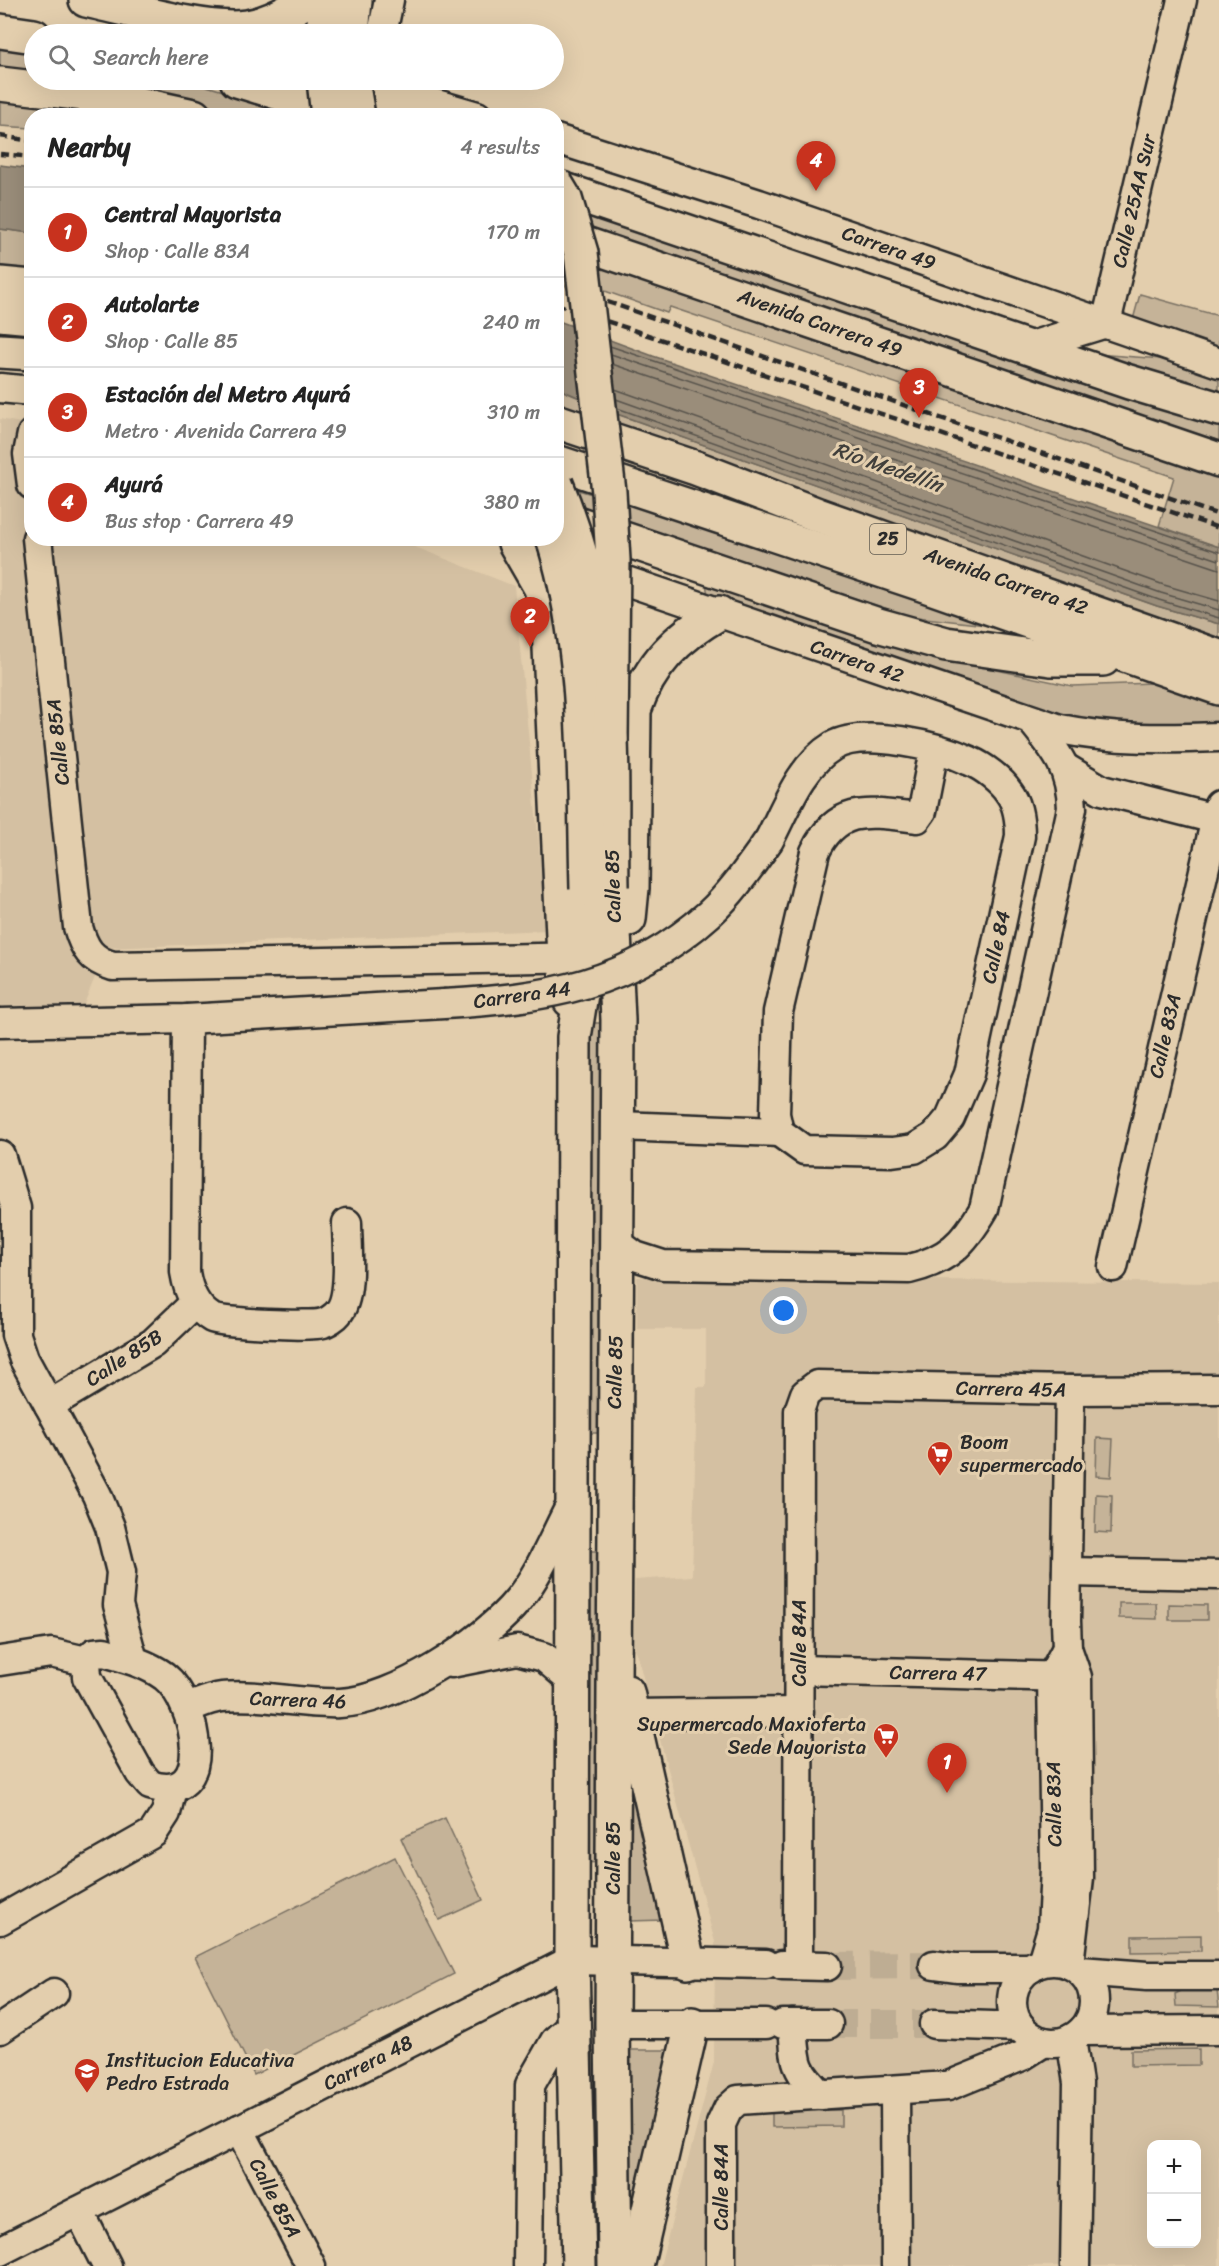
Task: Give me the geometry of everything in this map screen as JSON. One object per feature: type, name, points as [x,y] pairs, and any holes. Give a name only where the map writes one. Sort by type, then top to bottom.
[{"type":"main road","points":[[86,0],[200,24]]},
{"type":"main road","points":[[259,24],[269,22],[306,0]]},
{"type":"main road","points":[[324,24],[326,0]]},
{"type":"main road","points":[[353,24],[355,0]]},
{"type":"main road","points":[[0,32],[24,35]]},
{"type":"main road","points":[[0,84],[24,87]]},
{"type":"main road","points":[[51,90],[102,96],[157,108]]},
{"type":"main road","points":[[268,90],[323,108]]},
{"type":"main road","points":[[325,90],[327,108]]},
{"type":"main road","points":[[361,108],[367,90]]},
{"type":"main road","points":[[376,90],[410,108]]},
{"type":"main road","points":[[564,188],[1219,410]]},
{"type":"main road","points":[[564,196],[581,253],[609,492],[613,560],[610,739]]},
{"type":"main road","name":"Avenida Carrera 49","points":[[564,237],[1219,460]]},
{"type":"main road","points":[[0,284],[24,286]]},
{"type":"main road","points":[[0,314],[24,316]]},
{"type":"main road","points":[[0,351],[24,352]]},
{"type":"main road","name":"Avenida Carrera 42","points":[[564,424],[696,468],[818,515],[1219,657]]},
{"type":"main road","name":"Avenida Carrera 42","points":[[564,465],[922,584],[1130,659],[1219,688]]},
{"type":"main road","name":"Calle 85","points":[[564,508],[588,578],[599,638],[610,739],[599,888],[576,957],[574,1037],[572,1960],[579,2266]]},
{"type":"main road","points":[[564,519],[878,626],[945,644],[1051,658],[1130,659]]},
{"type":"main road","points":[[513,546],[541,588],[549,625],[576,957]]},
{"type":"main road","name":"Calle 85","points":[[554,546],[568,598],[578,672],[599,888],[618,1020],[612,2024],[615,2266]]},
{"type":"main road","points":[[634,710],[641,688],[663,654],[693,628],[719,613]]},
{"type":"main road","points":[[550,653],[558,636],[566,629],[588,625],[608,630],[629,658],[634,710],[632,888],[618,1020]]},
{"type":"main road","points":[[573,1462],[614,1462]]},
{"type":"main road","points":[[614,1635],[688,1962]]},
{"type":"main road","points":[[572,1960],[612,2024]]},
{"type":"main road","points":[[636,2266],[692,2024]]},
{"type":"street","points":[[384,24],[389,0]]},
{"type":"street","name":"Calle 25AA Sur","points":[[1106,323],[1182,0]]},
{"type":"street","points":[[383,90],[448,108]]},
{"type":"street","name":"Carrera 49","points":[[564,143],[759,204],[1219,363]]},
{"type":"street","points":[[1028,347],[1106,323]]},
{"type":"street","points":[[0,388],[24,390]]},
{"type":"street","name":"Calle 85A","points":[[38,546],[78,927],[83,944]]},
{"type":"street","name":"Carrera 42","points":[[525,546],[1032,721],[1101,737],[1146,740],[1219,737]]},
{"type":"street","points":[[616,1242],[635,1256],[663,1265],[909,1269],[926,1265],[949,1254],[970,1233],[984,1209],[1072,808],[1067,769],[1058,753],[1032,721]]},
{"type":"street","name":"Carrera 44","points":[[0,1023],[187,1019],[503,1001],[558,993],[601,980],[643,960],[677,940],[710,913],[769,840],[802,777],[816,759],[833,746],[852,738],[872,737],[934,750]]},
{"type":"street","points":[[618,1126],[779,1132],[775,1114],[778,1012],[815,852],[820,840],[839,821],[864,812],[917,818],[920,816],[934,750]]},
{"type":"street","name":"Calle 84","points":[[779,1132],[804,1150],[892,1152],[914,1149],[935,1136],[950,1118],[965,1086],[1020,836],[1020,821],[1016,806],[1002,784],[972,761],[934,750]]},
{"type":"street","points":[[1067,769],[1102,789],[1218,814]]},
{"type":"street","name":"Calle 83A","points":[[1113,1267],[1218,814]]},
{"type":"street","name":"Carrera 44","points":[[83,944],[89,954],[100,963],[113,966],[576,957]]},
{"type":"street","points":[[187,1019],[185,1272],[187,1285],[195,1303],[204,1312],[222,1322],[321,1324],[338,1313],[347,1296],[347,1222]]},
{"type":"street","points":[[0,1155],[16,1208],[16,1335],[24,1359],[97,1495],[110,1527],[121,1572],[118,1605],[133,1660]]},
{"type":"street","name":"Calle 85B","points":[[49,1406],[153,1343],[195,1303]]},
{"type":"street","name":"Carrera 45A","points":[[805,1394],[817,1385],[1070,1390],[1219,1389]]},
{"type":"street","name":"Calle 83A","points":[[1056,1966],[1052,1929],[1067,1648],[1070,1390]]},
{"type":"street","name":"Calle 84A","points":[[782,1965],[799,1712],[799,1411],[805,1394]]},
{"type":"street","points":[[440,1665],[485,1630],[517,1601],[532,1579],[573,1501]]},
{"type":"street","points":[[1067,1572],[1219,1575]]},
{"type":"street","points":[[0,1661],[51,1653],[90,1657],[104,1652],[133,1660],[166,1677],[187,1708],[197,1745],[194,1764],[183,1782],[172,1788],[150,1785],[140,1773],[87,1677],[90,1657],[99,1635],[118,1605]]},
{"type":"street","points":[[440,1665],[496,1652],[517,1650],[544,1657],[572,1681]]},
{"type":"street","name":"Carrera 46","points":[[187,1708],[221,1697],[339,1703],[361,1701],[380,1696],[440,1665]]},
{"type":"street","name":"Carrera 47","points":[[799,1670],[1065,1677]]},
{"type":"street","points":[[632,1714],[799,1712]]},
{"type":"street","points":[[0,1920],[153,1833],[166,1813],[172,1788]]},
{"type":"street","name":"Carrera 48","points":[[0,2251],[572,1960],[827,1966]]},
{"type":"street","points":[[934,1965],[956,1968],[1056,1966],[1147,1976],[1219,1976]]},
{"type":"street","points":[[781,2024],[801,2074],[821,2095],[930,2089],[958,2082],[1023,2056],[1055,2035],[1090,2020],[1094,1994],[1089,1981],[1056,1966],[1021,1977],[1014,1989],[1015,2015],[1055,2035],[1078,2083],[1075,2266]]},
{"type":"street","points":[[0,2028],[54,1993]]},
{"type":"street","points":[[528,2266],[530,2085],[555,2041],[574,2024]]},
{"type":"street","points":[[612,2024],[828,2024]]},
{"type":"street","points":[[934,2024],[1055,2035],[1219,2030]]},
{"type":"street","points":[[896,2091],[896,2266]]},
{"type":"street","name":"Calle 84A","points":[[721,2266],[721,2124],[728,2109],[738,2100],[821,2095]]},
{"type":"street","name":"Calle 85A","points":[[239,2130],[311,2266]]},
{"type":"street","points":[[79,2211],[107,2266]]},
{"type":"shaded area","points":[[0,49],[24,51],[24,75],[0,73]]},
{"type":"shaded area","points":[[131,90],[220,90],[279,108],[217,108]]},
{"type":"shaded area","points":[[0,102],[55,108],[24,108],[24,128],[0,126]]},
{"type":"shaded area","points":[[564,203],[1219,426],[1219,441],[1053,386],[564,219]]},
{"type":"shaded area","points":[[0,229],[24,232],[24,276],[0,272]]},
{"type":"shaded area","points":[[564,252],[1219,474],[1219,547],[1159,526],[1174,477],[670,307],[667,313],[564,276]]},
{"type":"shaded area","points":[[1140,294],[1219,316],[1219,352],[1131,327]]},
{"type":"shaded area","points":[[1082,353],[1176,360],[1219,375],[1219,395]]},
{"type":"shaded area","points":[[564,391],[617,414],[1157,606],[1219,624],[1219,645],[564,412]]},
{"type":"shaded area","points":[[0,419],[24,424],[24,546],[413,546],[514,586],[547,930],[107,948],[84,1004],[0,1009]]},
{"type":"shaded area","points":[[575,489],[791,553],[986,625],[908,616],[564,501],[564,495]]},
{"type":"shaded area","points":[[706,583],[950,660],[1072,686],[1153,683],[1219,703],[1219,726],[1141,728],[1085,722],[1018,707],[708,596]]},
{"type":"shaded area","points":[[589,1023],[606,1023],[602,1433],[584,1433]]},
{"type":"shaded area","points":[[637,1277],[1219,1283],[1219,2266],[660,2266],[714,2062],[715,1942],[634,1644],[635,1580],[692,1576],[697,1387],[706,1387],[706,1329],[637,1329]]},
{"type":"shaded area","points":[[1097,1438],[1113,1439],[1111,1477],[1096,1476]]},
{"type":"shaded area","points":[[1096,1494],[1112,1495],[1111,1533],[1095,1532]]},
{"type":"shaded area","points":[[585,1551],[605,1551],[601,1863],[581,1862]]},
{"type":"shaded area","points":[[1119,1603],[1156,1603],[1157,1619],[1119,1618]]},
{"type":"shaded area","points":[[1169,1604],[1207,1605],[1207,1620],[1169,1620]]},
{"type":"shaded area","points":[[626,1723],[664,1920],[629,1921]]},
{"type":"shaded area","points":[[445,1818],[483,1900],[439,1920],[401,1838]]},
{"type":"shaded area","points":[[395,1857],[454,1974],[254,2075],[195,1957]]},
{"type":"shaded area","points":[[1201,1935],[1201,1951],[1132,1952],[1132,1936]]},
{"type":"shaded area","points":[[1186,1989],[1217,1991],[1219,2007],[1176,2006],[1175,1994]]},
{"type":"shaded area","points":[[1199,2049],[1199,2065],[1131,2066],[1131,2050]]},
{"type":"shaded area","points":[[627,2050],[676,2050],[624,2252]]},
{"type":"shaded area","points":[[586,2052],[604,2052],[607,2266],[588,2266]]},
{"type":"shaded area","points":[[841,2110],[841,2126],[772,2127],[772,2111]]},
{"type":"water","points":[[0,165],[24,168],[24,232],[0,229]]},
{"type":"water","name":"Río Medellín","points":[[564,323],[653,356],[1219,547],[1219,624],[1157,606],[617,414],[564,391]]},
{"type":"tunnel","points":[[827,1966],[934,1965]]},
{"type":"tunnel","points":[[828,2024],[934,2024]]},
{"type":"railway","points":[[0,136],[24,140]]},
{"type":"railway","points":[[0,154],[24,156]]},
{"type":"railway","points":[[564,287],[1219,515]]},
{"type":"railway","points":[[564,307],[1219,528]]},
{"type":"place","name":"Ayurá","points":[[816,191]]},
{"type":"place","name":"Estación del Metro Ayurá","points":[[919,418]]},
{"type":"place","name":"Autolarte","points":[[530,647]]},
{"type":"place","name":"Boom supermercado","points":[[940,1477]]},
{"type":"place","name":"Supermercado Maxioferta Sede Mayorista","points":[[886,1759]]},
{"type":"place","name":"Central Mayorista","points":[[947,1793]]},
{"type":"place","name":"Institucion Educativa Pedro Estrada","points":[[87,2094]]}]
